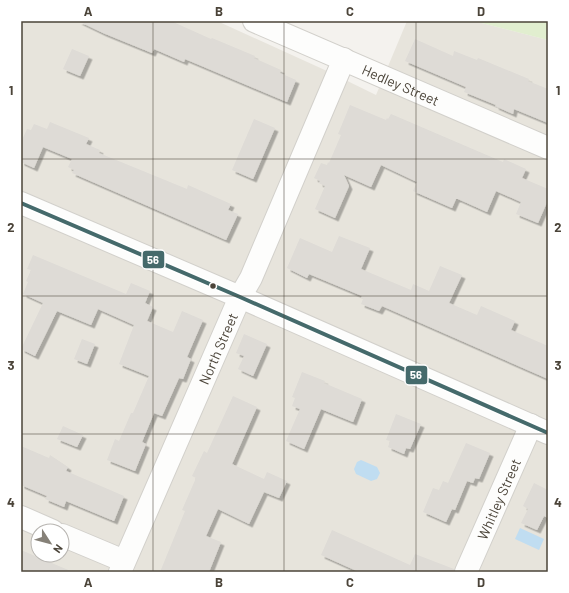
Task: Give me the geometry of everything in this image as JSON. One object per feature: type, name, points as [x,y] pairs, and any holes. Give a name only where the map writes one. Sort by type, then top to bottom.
[{"type":"street","name":"Hedley Street","points":[[254,21],[548,148]]},
{"type":"street","name":"North Street","points":[[122,567],[240,297],[251,278],[344,59]]},
{"type":"street","points":[[21,203],[240,297],[539,429]]},
{"type":"street","name":"Whitley Street","points":[[466,572],[539,429]]},
{"type":"street","points":[[21,517],[35,523]]},
{"type":"street","points":[[70,539],[122,567]]},
{"type":"shaded area","points":[[21,21],[217,21],[376,95],[407,21],[474,21],[548,40],[548,572],[21,572]]},
{"type":"green space","points":[[474,21],[548,21],[548,40]]},
{"type":"water","points":[[361,460],[377,467],[380,473],[377,479],[371,481],[356,474],[354,469],[357,462]]},
{"type":"water","points":[[520,528],[544,539],[539,550],[515,539]]},
{"type":"building","points":[[78,21],[171,21],[211,39],[212,38],[255,56],[254,58],[281,70],[280,73],[296,80],[287,102],[185,59],[184,62],[154,49],[152,53]]},
{"type":"building","points":[[415,39],[453,56],[454,51],[477,60],[478,58],[529,79],[528,81],[548,89],[548,123],[514,109],[513,114],[495,106],[496,105],[464,92],[466,87],[405,61]]},
{"type":"building","points":[[72,49],[89,56],[80,76],[63,69]]},
{"type":"building","points":[[350,105],[386,120],[391,114],[503,162],[504,159],[526,169],[522,178],[548,189],[548,200],[538,223],[516,214],[521,202],[496,191],[487,212],[458,199],[456,199],[452,208],[413,191],[417,182],[381,165],[371,187],[344,175],[349,186],[335,218],[315,209],[325,186],[314,178],[321,163],[327,165],[328,162],[329,163],[341,135],[338,134]]},
{"type":"building","points":[[254,119],[275,128],[253,179],[232,170]]},
{"type":"building","points":[[50,122],[89,138],[86,144],[100,150],[99,153],[187,189],[188,185],[231,204],[228,210],[238,214],[226,240],[72,173],[74,170],[68,167],[72,159],[43,147],[34,168],[21,162],[21,142],[27,129],[31,130],[34,124],[47,129]]},
{"type":"building","points":[[339,236],[370,248],[361,269],[411,290],[413,284],[429,291],[440,266],[462,275],[449,303],[477,315],[481,306],[515,321],[511,330],[548,346],[548,379],[382,306],[379,311],[361,304],[363,299],[361,298],[362,296],[309,274],[307,278],[287,268],[300,238],[332,252]]},
{"type":"building","points":[[33,255],[126,294],[131,283],[150,291],[145,303],[153,307],[147,321],[173,332],[182,311],[203,320],[187,357],[191,359],[183,379],[179,378],[162,416],[154,413],[142,442],[146,444],[135,471],[107,460],[115,439],[119,441],[131,413],[133,413],[149,376],[119,364],[134,325],[98,309],[91,325],[57,311],[35,356],[21,349],[43,303],[23,294],[28,282],[26,281],[31,270],[27,269]]},
{"type":"building","points":[[244,334],[267,344],[253,376],[238,369],[244,356],[236,353]]},
{"type":"building","points":[[82,339],[95,344],[87,364],[74,359]]},
{"type":"building","points":[[302,372],[325,381],[324,383],[362,399],[353,422],[321,409],[304,449],[286,441],[300,409],[292,406],[295,398],[292,397]]},
{"type":"building","points":[[233,396],[257,407],[232,464],[264,479],[267,472],[287,481],[279,498],[264,492],[249,524],[218,509],[206,536],[221,542],[209,572],[160,572],[185,511],[182,510],[196,478],[192,476],[204,451],[207,453]]},
{"type":"building","points":[[396,414],[421,424],[410,449],[406,448],[404,454],[388,447],[390,441],[386,440]]},
{"type":"building","points":[[63,426],[83,435],[77,447],[57,439]]},
{"type":"building","points":[[466,443],[490,453],[479,479],[475,478],[473,483],[467,481],[455,510],[452,509],[446,522],[423,512],[433,488],[439,490],[443,481],[448,483]]},
{"type":"building","points":[[21,446],[49,458],[50,455],[68,467],[66,471],[124,496],[114,521],[66,501],[64,507],[45,499],[47,496],[21,485]]},
{"type":"building","points":[[534,483],[548,490],[548,518],[544,516],[537,530],[521,523],[528,509],[523,506]]},
{"type":"building","points":[[332,530],[410,565],[415,554],[454,569],[454,572],[359,572],[321,555]]},
{"type":"building","points":[[21,550],[30,554],[30,563],[52,563],[73,572],[21,572]]},
{"type":"transit line","name":"56","points":[[21,203],[240,297],[548,433]]}]
